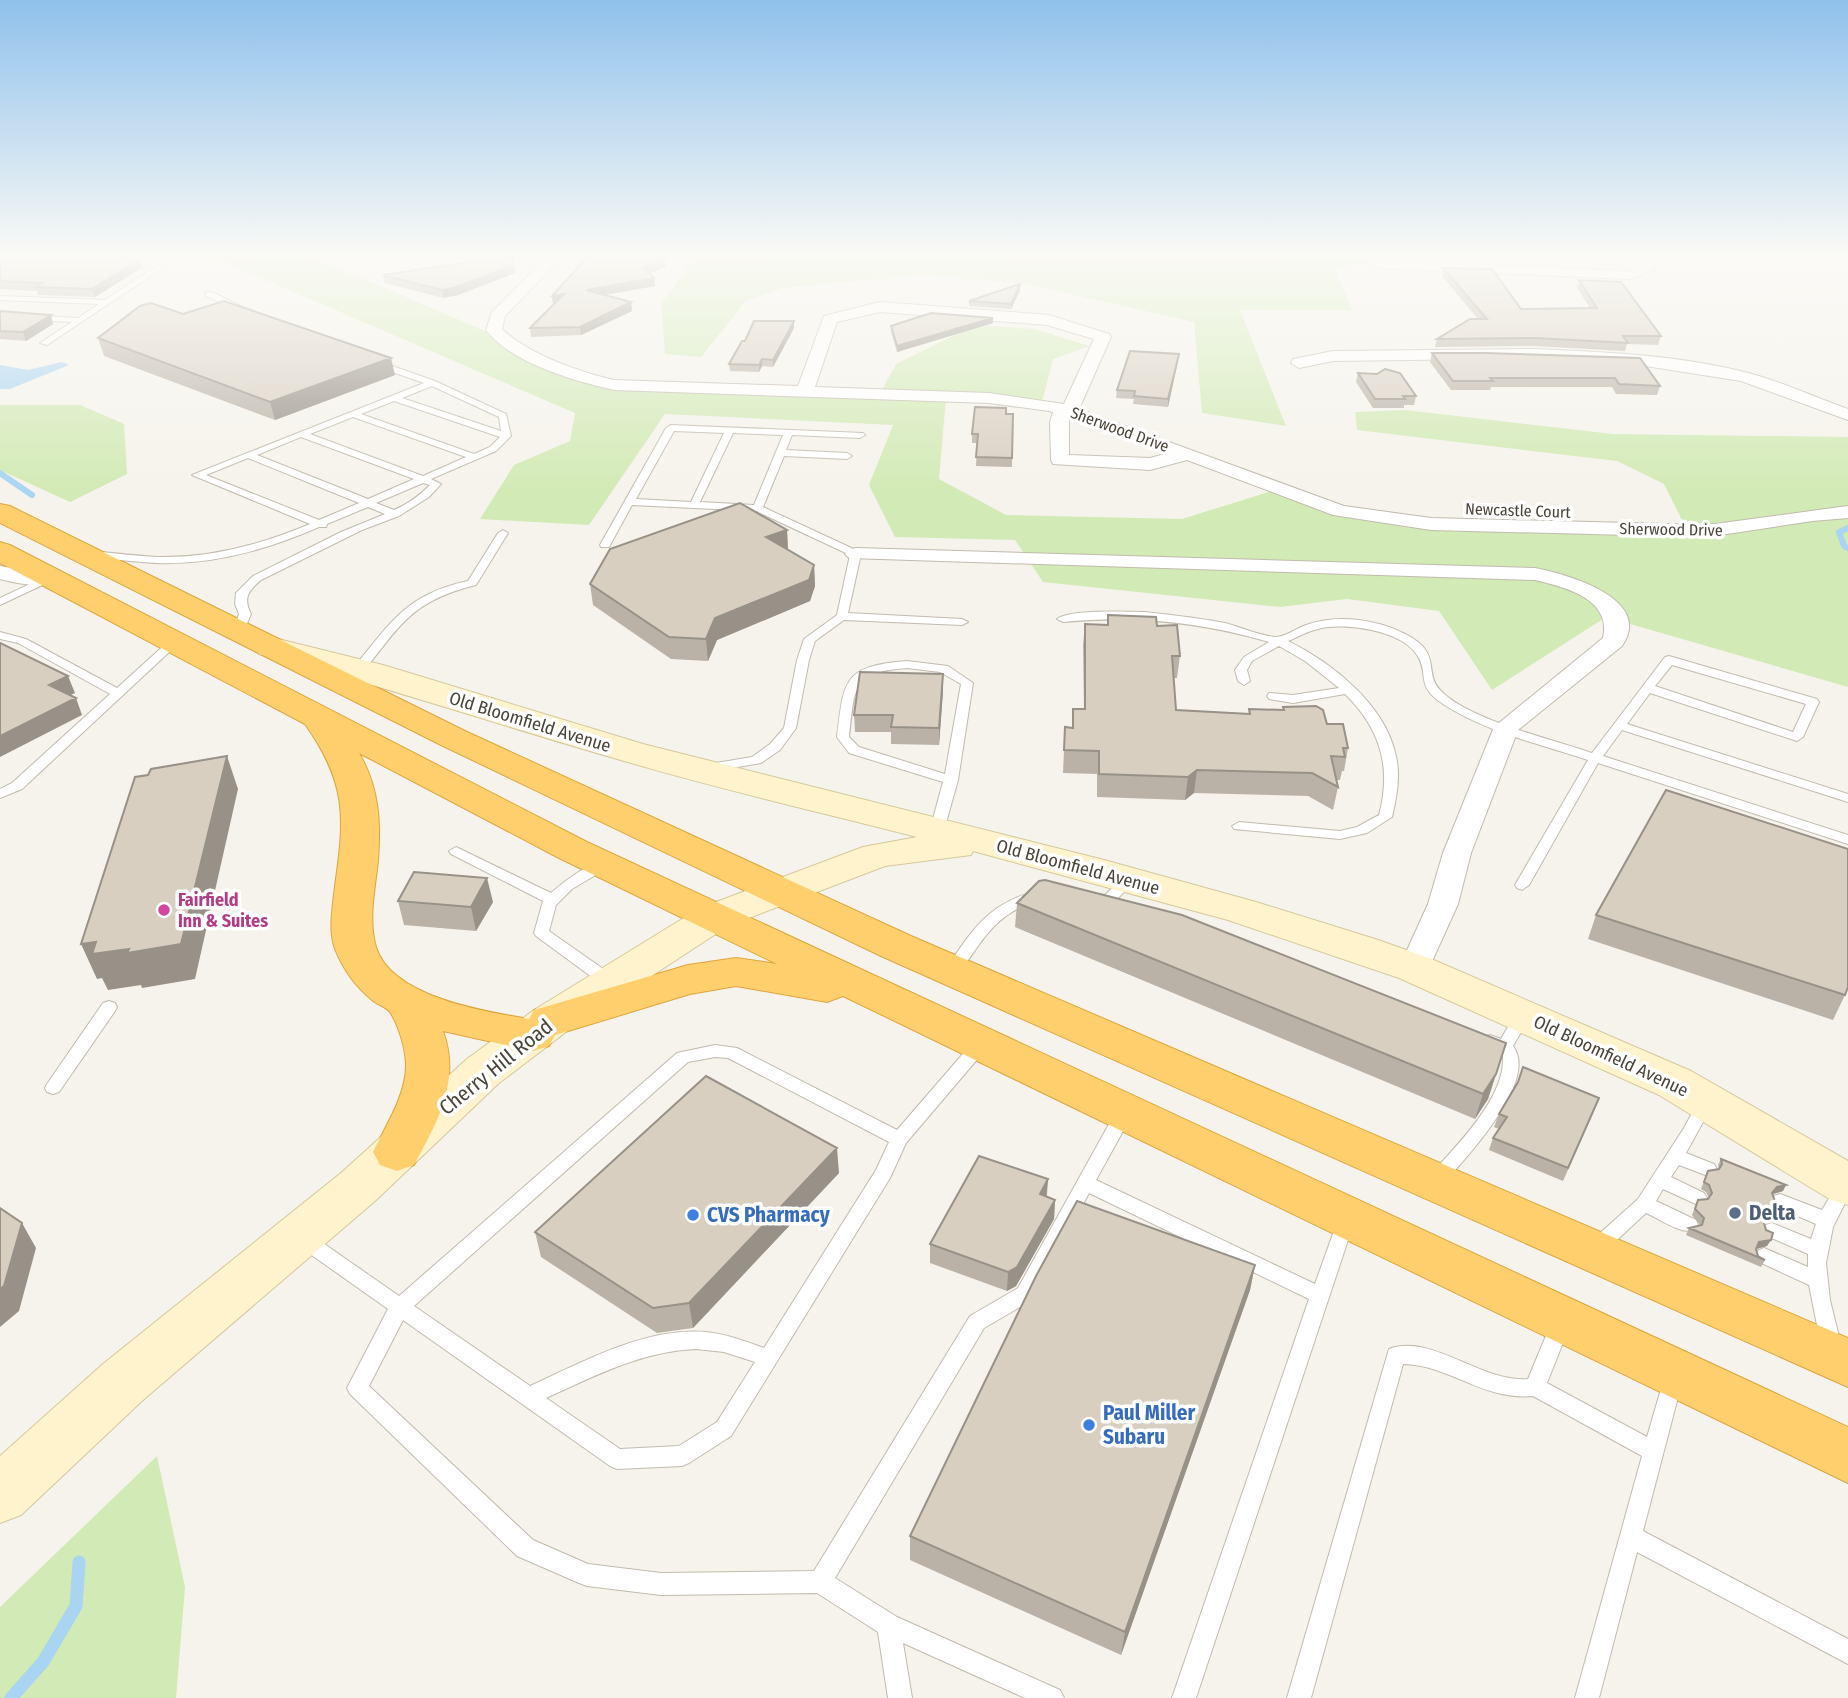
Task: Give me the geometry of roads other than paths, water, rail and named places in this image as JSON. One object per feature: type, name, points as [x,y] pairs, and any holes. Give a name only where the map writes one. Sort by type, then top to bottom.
[{"type":"highway","points":[[0,512],[453,738],[779,891],[953,971],[1841,1360]]},
{"type":"highway","points":[[0,551],[604,864],[1848,1456]]},
{"type":"highway","points":[[318,717],[345,756],[357,790],[359,821],[352,921],[355,952],[372,978],[407,1003],[471,1025],[541,1028],[688,980],[736,972],[819,985],[913,1013]]},
{"type":"highway","points":[[397,1152],[429,1081],[430,1063],[423,1032],[407,1003]]},
{"type":"main road","name":"Old Bloomfield Avenue","points":[[254,639],[565,733],[937,830],[1106,890],[1241,911],[1414,968],[1514,1031],[1675,1083],[1840,1197]]},
{"type":"main road","name":"Cherry Hill Road","points":[[0,1495],[123,1382],[397,1152],[483,1071],[610,982],[714,917],[877,855],[919,848],[978,850],[1106,890]]},
{"type":"street","name":"Sherwood Drive","points":[[498,334],[511,347],[588,379],[614,385],[1014,400],[1066,410],[1340,511],[1431,524],[1490,517],[1707,531],[1733,530],[1821,513],[1848,512]]},
{"type":"street","points":[[804,393],[825,334]]},
{"type":"street","points":[[1094,334],[1103,337],[1059,422],[1060,460],[1150,464],[1189,454]]},
{"type":"street","points":[[1299,363],[1333,356],[1545,355],[1628,360],[1736,375],[1848,415]]},
{"type":"street","name":"Newcastle Court","points":[[1412,506],[1490,517],[1625,513]]},
{"type":"street","points":[[856,554],[1504,572],[1551,577],[1594,594],[1611,610],[1618,626],[1614,641],[1507,727],[1457,853],[1443,904],[1414,968]]},
{"type":"street","points":[[0,572],[18,577],[50,578]]},
{"type":"lane","points":[[44,343],[58,334]]},
{"type":"lane","points":[[370,361],[432,383],[503,416],[506,436]]},
{"type":"lane","points":[[342,535],[197,475],[432,383]]},
{"type":"lane","points":[[393,398],[506,436]]},
{"type":"lane","points":[[352,414],[474,457]]},
{"type":"lane","points":[[605,545],[671,428],[860,435]]},
{"type":"lane","points":[[694,505],[730,430]]},
{"type":"lane","points":[[758,508],[789,432]]},
{"type":"lane","points":[[254,639],[241,605],[243,592],[255,578],[342,535],[395,513],[427,496],[436,484],[302,434]]},
{"type":"lane","points":[[81,552],[159,560],[257,547],[318,524],[493,449],[506,436]]},
{"type":"lane","points":[[781,453],[847,456]]},
{"type":"lane","points":[[249,455],[395,513]]},
{"type":"lane","points":[[629,502],[758,508],[856,554],[842,616]]},
{"type":"lane","points":[[359,669],[396,621],[416,601],[430,594],[472,583],[503,533]]},
{"type":"lane","points":[[0,602],[50,578]]},
{"type":"lane","points":[[1063,619],[1121,614],[1167,617],[1210,622],[1279,641],[1318,662],[1374,719],[1386,742],[1392,768],[1392,792],[1385,817],[1362,830],[1340,835],[1239,826]]},
{"type":"lane","points":[[701,770],[756,760],[775,747],[790,728],[803,660],[810,639],[842,616],[962,622]]},
{"type":"lane","points":[[1244,681],[1241,670],[1248,659],[1279,641],[1318,625],[1343,623],[1374,627],[1401,637],[1420,650],[1427,663],[1426,677],[1433,691],[1447,702],[1507,727],[1595,758],[1848,840]]},
{"type":"lane","points":[[0,635],[22,641],[118,693]]},
{"type":"lane","points":[[0,794],[17,786],[174,642]]},
{"type":"lane","points":[[1522,886],[1595,758],[1619,725],[1647,688],[1669,660],[1813,702],[1797,737],[1647,688]]},
{"type":"lane","points":[[937,830],[951,779],[961,735],[967,684],[954,673],[940,668],[883,666],[863,673],[850,688],[843,737],[854,750],[951,779]]},
{"type":"lane","points":[[1273,696],[1293,699],[1348,690]]},
{"type":"lane","points":[[1619,725],[1848,798]]},
{"type":"lane","points":[[456,851],[552,900]]},
{"type":"lane","points":[[604,864],[567,886],[552,900],[541,933],[610,982]]},
{"type":"lane","points":[[953,971],[1000,909],[1020,898],[1054,894]]},
{"type":"lane","points":[[53,1088],[109,1007]]},
{"type":"lane","points":[[1434,1182],[1484,1125],[1513,1063],[1510,1053],[1514,1031],[1479,1036]]},
{"type":"lane","points":[[299,1236],[617,1459],[682,1456],[724,1429],[884,1173],[899,1139],[980,1045]]},
{"type":"lane","points":[[899,1139],[731,1052],[715,1051],[683,1057],[399,1308],[357,1388],[525,1548],[587,1575],[661,1584],[820,1582],[889,1625],[1052,1698]]},
{"type":"lane","points":[[1592,1251],[1644,1205],[1706,1102]]},
{"type":"lane","points":[[820,1582],[977,1322],[1025,1294],[1124,1113]]},
{"type":"lane","points":[[1675,1156],[1708,1169]]},
{"type":"lane","points":[[1660,1180],[1698,1198]]},
{"type":"lane","points":[[1086,1183],[1320,1295]]},
{"type":"lane","points":[[1780,1201],[1840,1197],[1816,1249],[1817,1280],[1841,1360]]},
{"type":"lane","points":[[1644,1205],[1689,1225]]},
{"type":"lane","points":[[1184,1698],[1346,1218]]},
{"type":"lane","points":[[1772,1230],[1816,1249]]},
{"type":"lane","points":[[1764,1256],[1817,1280]]},
{"type":"lane","points":[[1535,1387],[1562,1321]]},
{"type":"lane","points":[[527,1397],[612,1360],[657,1346],[694,1339],[739,1347],[768,1359]]},
{"type":"lane","points":[[1298,1698],[1396,1355],[1411,1353],[1432,1358],[1500,1388],[1518,1391],[1535,1387],[1653,1451]]},
{"type":"lane","points":[[1587,1698],[1674,1374]]},
{"type":"lane","points":[[1630,1536],[1848,1652]]},
{"type":"lane","points":[[889,1625],[900,1698]]},
{"type":"water","points":[[62,362],[69,365],[10,389],[0,389],[0,365],[28,370]]},
{"type":"waterway","points":[[0,473],[32,495]]},
{"type":"waterway","points":[[1848,528],[1839,532],[1844,546],[1848,548]]},
{"type":"waterway","points":[[11,1698],[43,1662],[76,1606],[79,1562]]},
{"type":"place","name":"Fairfield Inn & Suites","points":[[164,910]]},
{"type":"place","name":"Delta","points":[[1735,1213]]},
{"type":"place","name":"CVS Pharmacy","points":[[693,1215]]},
{"type":"place","name":"Paul Miller Subaru","points":[[1089,1425]]}]
